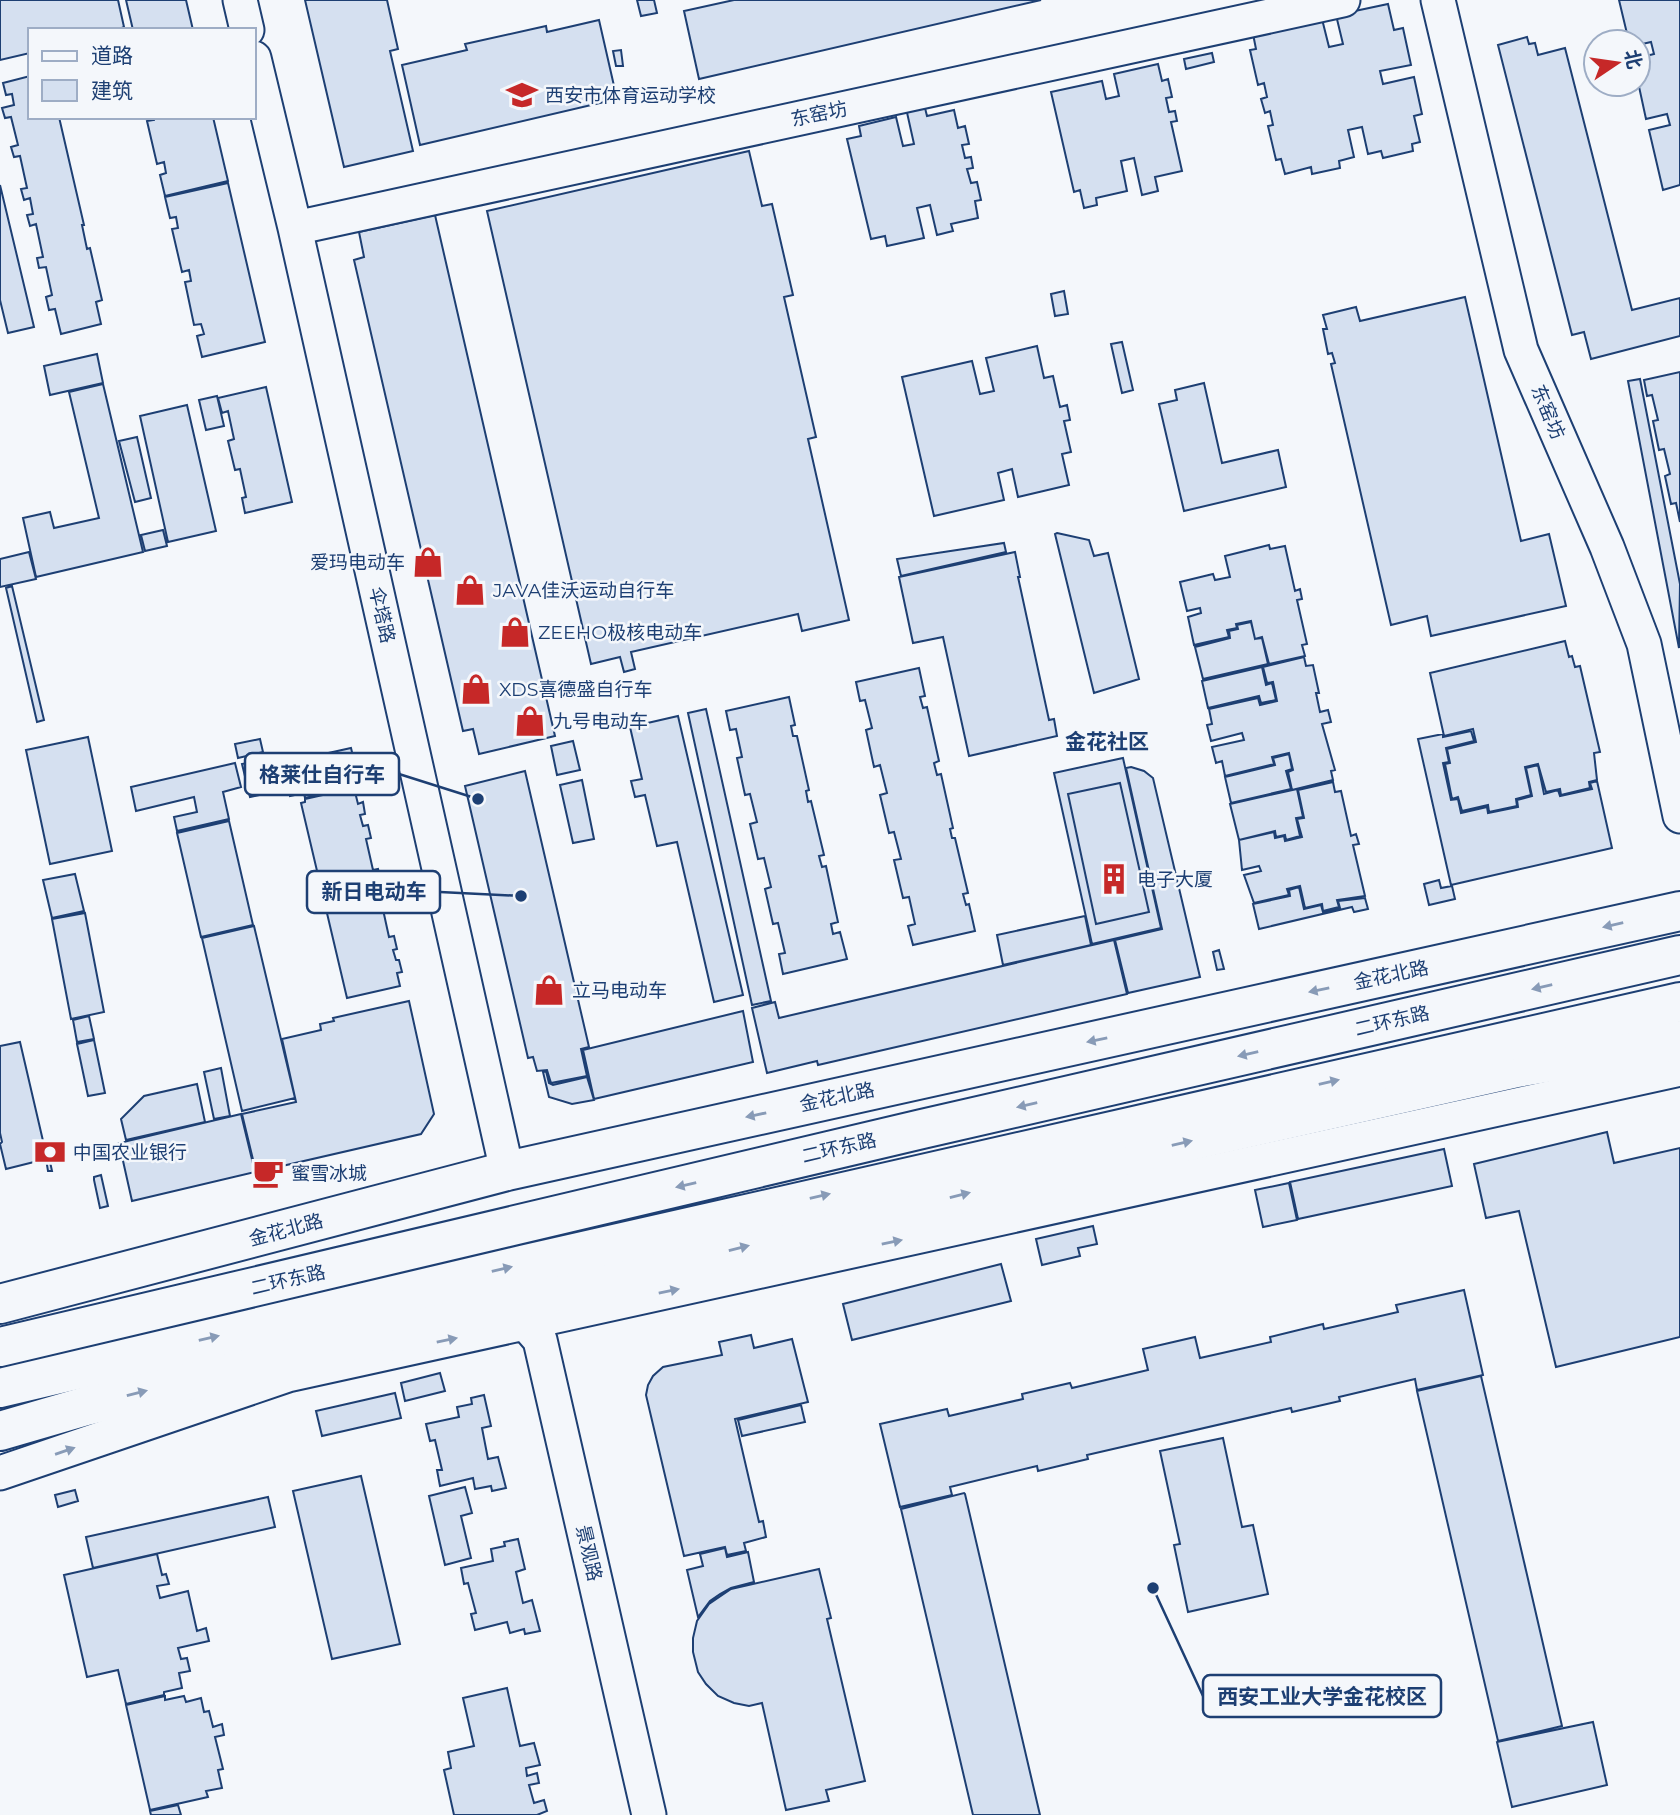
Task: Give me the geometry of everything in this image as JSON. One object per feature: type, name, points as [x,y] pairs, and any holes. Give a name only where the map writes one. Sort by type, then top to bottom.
[{"type":"main road","name":"金花北路","points":[[0,1304],[507,1171],[1680,911]]},
{"type":"main road","name":"二环东路","points":[[0,1347],[909,1132],[1680,955]]},
{"type":"main road","name":"二环东路","points":[[0,1388],[942,1168],[1680,1002]]},
{"type":"main road","points":[[1607,1020],[1680,1025]]},
{"type":"main road","points":[[0,1431],[86,1406],[516,1313],[1159,1148],[1517,1068],[1680,1040]]},
{"type":"main road","points":[[0,1340],[55,1335]]},
{"type":"main road","points":[[0,1402],[63,1373]]},
{"type":"street","points":[[240,0],[247,28]]},
{"type":"street","name":"东窑坊","points":[[295,228],[1343,0]]},
{"type":"street","name":"东窑坊","points":[[1438,0],[1521,350],[1607,547],[1644,644],[1680,816]]},
{"type":"street","name":"伞塔路","points":[[256,66],[295,228],[507,1171]]},
{"type":"street","points":[[0,1473],[288,1375],[516,1313],[1680,1069]]},
{"type":"street","name":"景观路","points":[[516,1313],[540,1340],[649,1815]]},
{"type":"building","points":[[0,0],[118,0],[124,27],[28,28],[28,53],[0,60]]},
{"type":"building","points":[[126,0],[186,0],[193,28],[133,28]]},
{"type":"building","points":[[305,0],[387,0],[398,49],[390,51],[413,151],[344,167]]},
{"type":"building","points":[[637,0],[654,0],[657,13],[641,16]]},
{"type":"building","points":[[734,0],[1041,0],[699,79],[684,11]]},
{"type":"building","points":[[1619,0],[1680,0],[1680,185],[1663,190],[1649,130],[1670,125],[1667,114],[1646,119],[1641,98],[1652,98],[1652,28],[1626,28]]},
{"type":"building","points":[[1388,4],[1394,30],[1403,28],[1411,65],[1380,71],[1383,84],[1414,77],[1422,114],[1414,116],[1420,142],[1412,144],[1413,151],[1383,158],[1381,151],[1368,154],[1362,127],[1348,130],[1354,157],[1339,161],[1340,168],[1312,174],[1311,167],[1285,174],[1281,159],[1276,160],[1268,126],[1273,125],[1270,111],[1265,113],[1261,99],[1267,97],[1264,83],[1258,85],[1250,50],[1256,49],[1253,34],[1322,19],[1329,47],[1343,44],[1336,15]]},
{"type":"building","points":[[599,20],[617,99],[420,145],[402,65],[467,50],[465,44],[546,26],[547,32]]},
{"type":"building","points":[[1527,37],[1529,44],[1535,43],[1538,55],[1565,48],[1632,310],[1680,298],[1680,336],[1591,359],[1584,332],[1572,335],[1498,45]]},
{"type":"building","points":[[621,50],[623,66],[616,66],[613,51]]},
{"type":"building","points":[[1212,53],[1214,62],[1186,69],[1184,59]]},
{"type":"building","points":[[1158,64],[1162,81],[1168,79],[1172,97],[1166,98],[1169,112],[1175,111],[1177,121],[1171,122],[1182,171],[1155,177],[1158,191],[1142,195],[1134,158],[1121,161],[1127,191],[1096,198],[1097,205],[1084,208],[1080,190],[1074,192],[1051,92],[1102,81],[1106,99],[1119,96],[1114,74]]},
{"type":"building","points":[[28,77],[28,119],[59,119],[87,249],[90,248],[102,300],[96,302],[101,324],[61,334],[55,309],[49,310],[46,297],[52,295],[46,267],[39,268],[37,258],[43,257],[36,224],[30,226],[27,215],[33,214],[30,198],[24,200],[21,189],[27,188],[20,156],[14,157],[11,147],[18,145],[11,117],[5,118],[2,108],[14,105],[12,94],[6,95],[3,83]]},
{"type":"building","points":[[924,104],[927,116],[954,110],[958,128],[965,126],[969,144],[962,145],[965,158],[971,157],[973,168],[967,169],[971,183],[977,182],[981,200],[975,201],[978,218],[951,224],[953,231],[937,235],[930,205],[917,208],[924,238],[887,246],[885,236],[871,239],[847,139],[861,136],[859,126],[896,117],[903,146],[914,144],[906,108]]},
{"type":"building","points":[[213,119],[228,181],[165,196],[160,175],[166,173],[164,162],[157,164],[147,121]]},
{"type":"building","points":[[749,151],[762,206],[772,204],[793,295],[784,297],[816,437],[808,439],[849,620],[802,631],[798,614],[631,652],[635,669],[624,672],[620,657],[591,664],[487,211]]},
{"type":"building","points":[[228,183],[265,342],[202,357],[197,336],[204,334],[201,324],[194,325],[185,282],[191,281],[189,270],[182,272],[172,229],[178,228],[176,217],[170,218],[165,197]]},
{"type":"building","points":[[0,185],[34,327],[8,333],[0,300]]},
{"type":"building","points":[[435,215],[555,736],[479,754],[473,729],[463,731],[354,260],[364,257],[359,232]]},
{"type":"building","points":[[1064,291],[1068,314],[1055,316],[1051,294]]},
{"type":"building","points":[[1465,297],[1521,541],[1549,534],[1566,606],[1431,636],[1427,616],[1391,625],[1331,364],[1335,363],[1332,353],[1328,354],[1323,329],[1327,329],[1323,315],[1356,307],[1360,321]]},
{"type":"building","points":[[1122,342],[1133,390],[1122,393],[1111,344]]},
{"type":"building","points":[[1037,346],[1044,378],[1053,376],[1060,407],[1067,405],[1070,420],[1064,421],[1071,452],[1062,454],[1069,485],[1018,497],[1012,469],[998,473],[1004,500],[934,516],[902,377],[972,361],[980,394],[994,391],[986,358]]},
{"type":"building","points":[[97,354],[103,383],[50,395],[44,366]]},
{"type":"building","points":[[1680,372],[1680,522],[1676,503],[1671,504],[1665,476],[1670,474],[1664,449],[1659,450],[1653,421],[1658,420],[1652,395],[1647,396],[1644,380]]},
{"type":"building","points":[[1640,379],[1680,584],[1679,648],[1628,381]]},
{"type":"building","points":[[1204,383],[1222,463],[1278,450],[1286,487],[1184,511],[1159,404],[1177,400],[1175,390]]},
{"type":"building","points":[[103,384],[143,552],[36,577],[23,518],[50,512],[54,528],[99,518],[69,392]]},
{"type":"building","points":[[266,387],[292,502],[245,513],[242,498],[246,497],[240,469],[235,470],[228,441],[234,439],[228,411],[222,413],[218,398]]},
{"type":"building","points":[[217,396],[224,426],[206,430],[199,400]]},
{"type":"building","points":[[187,405],[216,531],[168,542],[140,416]]},
{"type":"building","points":[[137,437],[151,498],[135,502],[119,441]]},
{"type":"building","points":[[163,530],[167,546],[145,551],[141,535]]},
{"type":"building","points":[[1055,534],[1089,540],[1094,556],[1108,553],[1139,679],[1094,693]]},
{"type":"building","points":[[1004,543],[1006,552],[901,576],[897,559]]},
{"type":"building","points":[[1269,545],[1270,549],[1285,546],[1295,591],[1300,589],[1302,599],[1297,600],[1307,644],[1302,645],[1305,656],[1269,664],[1262,637],[1255,639],[1251,621],[1236,624],[1237,628],[1227,630],[1229,637],[1194,645],[1188,617],[1201,613],[1200,608],[1187,611],[1180,582],[1213,574],[1215,580],[1230,577],[1225,556]]},
{"type":"building","points":[[29,552],[36,579],[0,587],[0,559]]},
{"type":"building","points":[[1015,552],[1049,720],[1054,719],[1057,736],[969,756],[943,637],[913,643],[899,577]]},
{"type":"building","points":[[12,586],[44,720],[37,722],[6,588]]},
{"type":"building","points":[[1251,622],[1255,639],[1262,638],[1268,664],[1203,679],[1195,647],[1230,638],[1229,631],[1238,629],[1237,625]]},
{"type":"building","points":[[1565,641],[1575,667],[1580,666],[1600,752],[1594,753],[1597,780],[1589,782],[1590,788],[1561,795],[1560,789],[1546,792],[1538,764],[1525,767],[1531,795],[1516,799],[1517,806],[1489,812],[1488,805],[1462,811],[1458,797],[1452,799],[1445,764],[1450,763],[1447,749],[1476,742],[1473,729],[1444,736],[1430,673]]},
{"type":"building","points":[[1304,657],[1306,666],[1313,665],[1320,712],[1328,710],[1331,722],[1322,724],[1335,770],[1331,771],[1333,780],[1292,790],[1288,772],[1293,770],[1289,753],[1272,757],[1274,764],[1225,776],[1222,761],[1216,763],[1212,747],[1244,740],[1242,733],[1211,741],[1207,725],[1212,724],[1209,709],[1258,698],[1260,705],[1277,701],[1273,682],[1267,683],[1263,667]]},
{"type":"building","points":[[1262,667],[1266,685],[1272,683],[1276,700],[1261,703],[1259,696],[1208,708],[1202,681]]},
{"type":"building","points":[[919,668],[925,696],[920,697],[923,708],[927,707],[939,761],[934,763],[937,775],[941,774],[953,828],[950,829],[952,838],[955,838],[968,893],[963,894],[966,905],[969,904],[975,931],[913,945],[908,926],[915,924],[909,897],[903,898],[894,860],[901,859],[894,832],[889,833],[880,795],[887,793],[880,765],[874,767],[866,730],[872,728],[865,700],[860,701],[856,682]]},
{"type":"building","points":[[789,697],[795,725],[791,726],[793,736],[797,736],[809,790],[806,791],[808,802],[811,801],[824,855],[819,856],[822,867],[826,866],[838,922],[831,924],[833,934],[840,932],[847,959],[783,974],[779,954],[785,953],[778,923],[773,924],[765,889],[771,887],[764,858],[758,859],[750,824],[757,822],[750,794],[745,795],[737,758],[742,757],[736,729],[730,730],[726,711]]},
{"type":"building","points":[[706,709],[771,1001],[752,1005],[688,713]]},
{"type":"building","points":[[678,716],[743,995],[714,1002],[677,842],[657,846],[645,795],[635,797],[631,781],[642,779],[630,727]]},
{"type":"building","points":[[1471,731],[1474,741],[1446,748],[1449,762],[1443,763],[1451,800],[1458,799],[1461,813],[1487,807],[1488,813],[1518,807],[1517,800],[1532,796],[1526,768],[1538,765],[1544,794],[1558,790],[1560,796],[1592,789],[1590,783],[1597,781],[1612,848],[1451,885],[1418,739]]},
{"type":"building","points":[[88,737],[112,851],[50,864],[26,750]]},
{"type":"building","points":[[260,739],[263,752],[238,758],[235,744]]},
{"type":"building","points":[[573,741],[580,770],[557,775],[551,746]]},
{"type":"building","points":[[351,748],[360,785],[305,798],[304,793],[290,796],[283,763]]},
{"type":"building","points":[[1289,754],[1292,769],[1286,771],[1291,789],[1231,803],[1225,777],[1275,765],[1273,758]]},
{"type":"building","points":[[1123,758],[1161,928],[1092,944],[1054,773]]},
{"type":"building","points":[[257,761],[264,794],[250,797],[242,764]]},
{"type":"building","points":[[235,763],[241,787],[223,792],[229,819],[177,831],[174,817],[197,812],[194,797],[136,811],[131,787]]},
{"type":"building","points":[[1126,768],[1144,771],[1153,778],[1200,977],[1128,993],[1115,940],[1162,929]]},
{"type":"building","points":[[525,771],[589,1047],[581,1049],[587,1076],[551,1083],[547,1070],[537,1071],[533,1057],[528,1058],[465,786]]},
{"type":"building","points":[[582,780],[594,839],[573,843],[560,785]]},
{"type":"building","points":[[1333,782],[1335,792],[1341,791],[1351,836],[1356,834],[1359,844],[1353,845],[1365,896],[1337,900],[1339,907],[1323,911],[1322,904],[1305,908],[1300,886],[1287,889],[1289,895],[1254,903],[1244,875],[1261,871],[1259,866],[1242,870],[1239,840],[1274,832],[1275,838],[1284,836],[1285,841],[1302,837],[1297,819],[1304,818],[1298,790]]},
{"type":"building","name":"电子大厦","points":[[1120,783],[1149,912],[1096,924],[1068,794]]},
{"type":"building","points":[[354,788],[358,804],[363,802],[365,814],[360,815],[363,826],[368,825],[371,838],[366,839],[373,870],[378,869],[381,881],[376,883],[379,893],[385,892],[388,904],[382,905],[389,937],[394,936],[397,949],[393,950],[402,972],[397,973],[400,986],[347,998],[301,803],[305,802],[305,799]]},
{"type":"building","points":[[1297,789],[1303,817],[1296,818],[1300,836],[1286,840],[1285,835],[1276,837],[1275,831],[1239,840],[1230,804]]},
{"type":"building","points":[[229,821],[253,925],[201,937],[177,833]]},
{"type":"building","points":[[75,874],[84,911],[52,918],[43,880]]},
{"type":"building","points":[[1439,880],[1441,888],[1452,886],[1455,899],[1429,905],[1424,884]]},
{"type":"building","points":[[1299,887],[1304,909],[1321,905],[1323,912],[1340,908],[1338,901],[1365,898],[1368,909],[1354,912],[1352,907],[1259,929],[1253,904],[1290,896],[1289,890]]},
{"type":"building","points":[[85,913],[104,1012],[71,1019],[52,919]]},
{"type":"building","points":[[1085,916],[1091,945],[1003,965],[997,935]]},
{"type":"building","points":[[254,926],[295,1098],[242,1111],[202,938]]},
{"type":"building","points":[[1114,940],[1127,994],[818,1065],[817,1061],[767,1073],[752,1008],[775,1002],[779,1018]]},
{"type":"building","points":[[1219,950],[1224,969],[1217,970],[1213,952]]},
{"type":"building","points":[[409,1001],[434,1114],[421,1134],[256,1172],[242,1114],[296,1102],[282,1039],[321,1030],[320,1024],[334,1021],[333,1018]]},
{"type":"building","points":[[743,1011],[753,1062],[594,1099],[583,1050]]},
{"type":"building","points":[[89,1016],[94,1039],[77,1042],[73,1020]]},
{"type":"building","points":[[94,1040],[105,1093],[88,1096],[77,1044]]},
{"type":"building","points":[[20,1042],[52,1171],[48,1171],[46,1159],[6,1169],[0,1144],[0,1046]]},
{"type":"building","points":[[221,1068],[230,1116],[214,1119],[204,1072]]},
{"type":"building","points":[[546,1071],[549,1083],[553,1085],[587,1077],[594,1100],[572,1104],[549,1097],[543,1072]]},
{"type":"building","points":[[197,1084],[205,1122],[126,1140],[121,1119],[144,1096]]},
{"type":"building","points":[[241,1114],[255,1172],[132,1201],[119,1143]]},
{"type":"building","points":[[1607,1132],[1614,1163],[1680,1148],[1680,1337],[1556,1367],[1519,1211],[1486,1218],[1474,1164]]},
{"type":"building","points":[[1444,1149],[1452,1186],[1298,1219],[1290,1182]]},
{"type":"building","points":[[101,1175],[108,1206],[100,1208],[94,1177]]},
{"type":"building","points":[[1289,1183],[1297,1220],[1263,1227],[1255,1190]]},
{"type":"building","points":[[1093,1226],[1097,1244],[1078,1248],[1080,1256],[1042,1265],[1036,1239]]},
{"type":"building","points":[[1001,1264],[1011,1301],[852,1340],[843,1304]]},
{"type":"building","points":[[1464,1290],[1483,1375],[1417,1390],[1415,1379],[1339,1397],[1340,1401],[1292,1412],[1291,1408],[1087,1455],[1088,1459],[1038,1471],[1037,1466],[950,1487],[952,1495],[900,1507],[880,1424],[947,1409],[949,1416],[1023,1399],[1022,1394],[1070,1383],[1072,1388],[1148,1370],[1143,1349],[1195,1337],[1200,1358],[1271,1342],[1270,1337],[1323,1324],[1324,1329],[1398,1312],[1396,1305]]},
{"type":"building","points":[[751,1335],[754,1348],[792,1339],[808,1402],[735,1419],[759,1522],[763,1521],[766,1537],[744,1543],[746,1551],[727,1555],[725,1547],[684,1556],[646,1395],[648,1385],[663,1367],[722,1355],[719,1342]]},
{"type":"building","points":[[440,1373],[445,1391],[405,1401],[401,1383]]},
{"type":"building","points":[[1481,1376],[1562,1726],[1498,1741],[1417,1391]]},
{"type":"building","points":[[395,1393],[401,1418],[322,1436],[316,1411]]},
{"type":"building","points":[[484,1395],[491,1426],[482,1428],[488,1459],[498,1457],[506,1488],[492,1491],[491,1486],[475,1489],[473,1478],[440,1486],[437,1470],[442,1470],[435,1440],[430,1441],[426,1424],[459,1417],[457,1407],[472,1404],[471,1398]]},
{"type":"building","points":[[801,1405],[805,1422],[742,1436],[738,1420]]},
{"type":"building","points":[[1223,1438],[1242,1527],[1253,1525],[1268,1594],[1188,1612],[1174,1545],[1180,1544],[1160,1451]]},
{"type":"building","points":[[361,1476],[400,1644],[332,1659],[293,1491]]},
{"type":"building","points":[[465,1487],[472,1513],[461,1516],[471,1558],[445,1565],[429,1496]]},
{"type":"building","points":[[75,1490],[78,1501],[58,1507],[55,1495]]},
{"type":"building","points":[[964,1493],[1040,1815],[973,1815],[901,1509]]},
{"type":"building","points":[[268,1497],[275,1527],[93,1568],[86,1537]]},
{"type":"building","points":[[518,1539],[525,1569],[516,1572],[523,1603],[532,1600],[540,1631],[525,1634],[524,1629],[510,1633],[507,1622],[475,1630],[471,1614],[476,1613],[468,1583],[464,1584],[461,1568],[493,1561],[491,1549]]},
{"type":"building","points":[[725,1548],[727,1557],[748,1552],[754,1582],[720,1594],[710,1601],[698,1617],[687,1570],[703,1566],[700,1554]]},
{"type":"building","points":[[157,1554],[162,1575],[166,1574],[169,1584],[157,1586],[160,1598],[188,1591],[197,1631],[206,1628],[209,1641],[178,1648],[181,1659],[187,1658],[190,1671],[179,1673],[182,1688],[126,1704],[118,1670],[87,1677],[64,1575]]},
{"type":"building","points":[[819,1569],[831,1618],[827,1619],[865,1781],[826,1790],[829,1801],[786,1810],[762,1703],[749,1706],[718,1696],[698,1672],[693,1638],[697,1621],[709,1604],[731,1589]]},
{"type":"building","points":[[507,1688],[520,1746],[534,1743],[540,1765],[526,1768],[527,1776],[537,1773],[539,1783],[529,1785],[534,1803],[544,1800],[547,1811],[537,1815],[454,1815],[444,1770],[451,1768],[448,1752],[474,1746],[463,1698]]},
{"type":"building","points":[[165,1696],[165,1700],[184,1696],[186,1702],[201,1698],[204,1712],[209,1711],[213,1727],[222,1724],[224,1735],[215,1737],[223,1769],[218,1770],[222,1788],[206,1791],[208,1797],[150,1810],[126,1705]]},
{"type":"building","points":[[1593,1722],[1607,1785],[1512,1807],[1497,1742]]},
{"type":"building","points":[[178,1805],[181,1815],[151,1815],[150,1811]]},
{"type":"place","name":"西安市体育运动学校","points":[[522,95]]},
{"type":"place","name":"爱玛电动车","points":[[428,562]]},
{"type":"place","name":"JAVA佳沃运动自行车","points":[[470,590]]},
{"type":"place","name":"ZEEHO极核电动车","points":[[515,632]]},
{"type":"place","name":"XDS喜德盛自行车","points":[[476,689]]},
{"type":"place","name":"九号电动车","points":[[530,721]]},
{"type":"place","name":"格莱仕自行车","points":[[478,799]]},
{"type":"place","name":"电子大厦","points":[[1114,879]]},
{"type":"place","name":"新日电动车","points":[[521,896]]},
{"type":"place","name":"立马电动车","points":[[549,990]]},
{"type":"place","name":"中国农业银行","points":[[50,1152]]},
{"type":"place","name":"蜜雪冰城","points":[[268,1173]]},
{"type":"place","name":"西安工业大学金花校区","points":[[1153,1588]]},
{"type":"district","name":"金花社区","points":[[1107,741]]}]
